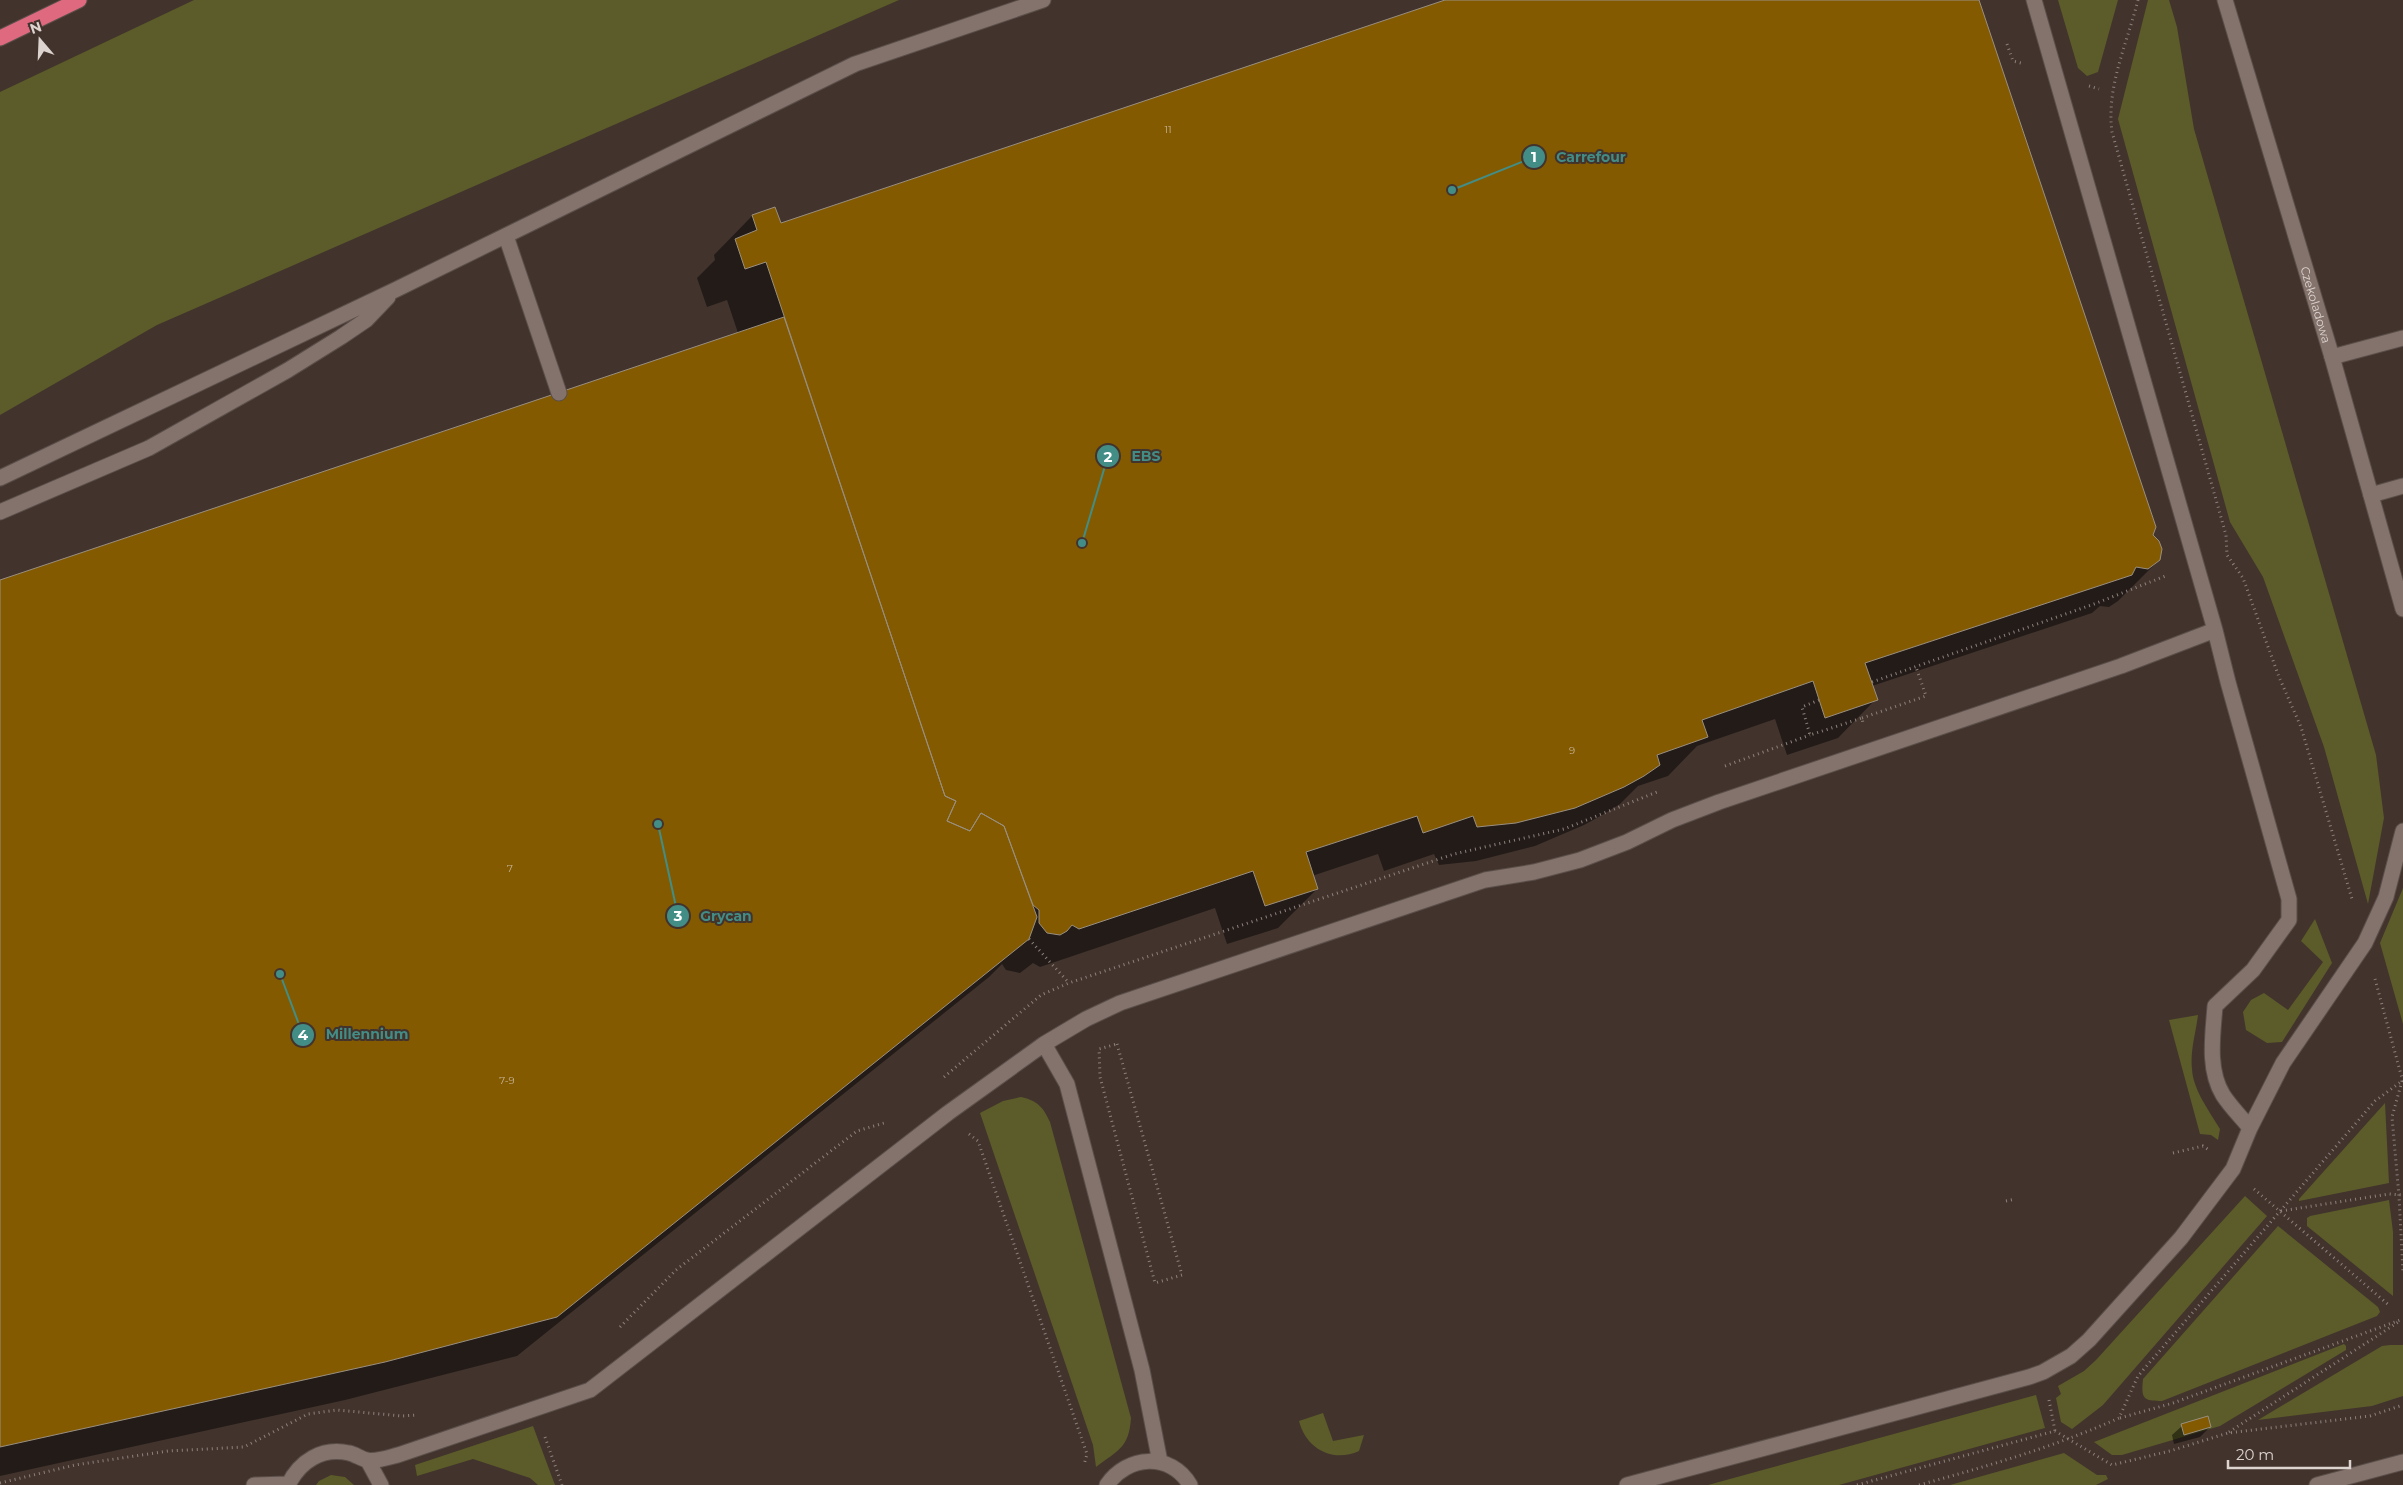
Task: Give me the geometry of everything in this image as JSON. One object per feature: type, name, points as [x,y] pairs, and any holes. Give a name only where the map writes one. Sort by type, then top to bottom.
[{"type":"highway","points":[[0,38],[78,0]]},
{"type":"street","points":[[0,478],[395,290],[855,64],[1043,0]]},
{"type":"street","points":[[2034,0],[2216,630],[2228,682],[2289,900],[2289,920],[2254,970],[2216,1006],[2212,1040],[2214,1072],[2222,1094],[2250,1128]]},
{"type":"street","name":"Czekoladowa","points":[[2225,0],[2332,358],[2403,609]]},
{"type":"street","points":[[506,236],[559,393]]},
{"type":"street","points":[[0,512],[149,448],[279,375],[366,320],[395,290]]},
{"type":"street","points":[[2332,358],[2403,338]]},
{"type":"street","points":[[2371,495],[2403,486]]},
{"type":"street","points":[[368,1461],[398,1455],[590,1390],[948,1113],[1044,1044],[1094,1015],[1169,986],[1486,880],[1534,872],[1580,860],[1627,842],[1672,820],[1718,802],[2121,666],[2216,630]]},
{"type":"street","points":[[1627,1485],[2043,1372],[2058,1364],[2089,1340],[2181,1238],[2232,1169],[2250,1128],[2283,1063],[2366,943],[2386,897],[2403,831]]},
{"type":"street","points":[[1044,1044],[1067,1084],[1142,1370],[1160,1462]]},
{"type":"street","points":[[254,1485],[288,1484],[306,1461],[320,1453],[335,1451],[351,1453],[368,1461],[381,1485]]},
{"type":"street","points":[[1107,1485],[1126,1466],[1141,1461],[1160,1462],[1174,1467],[1186,1478],[1190,1485]]},
{"type":"street","points":[[2317,1485],[2403,1462]]},
{"type":"path","points":[[2138,0],[2113,85],[2109,114],[2112,132],[2226,535],[2227,555],[2243,578],[2279,677],[2301,727],[2366,943],[2403,1081],[2392,1117],[2401,1196],[2403,1272]]},
{"type":"path","points":[[1872,682],[2094,604],[2176,572]]},
{"type":"path","points":[[1819,700],[1802,707],[1810,735],[1926,696],[1916,667]]},
{"type":"path","points":[[1862,718],[1865,728]]},
{"type":"path","points":[[1029,939],[1069,983]]},
{"type":"path","points":[[1117,1044],[1182,1275],[1155,1283],[1100,1077],[1099,1049],[1117,1044]]},
{"type":"path","points":[[2119,1418],[2138,1376],[2374,1101],[2403,1081]]},
{"type":"path","points":[[966,1132],[978,1141],[1084,1445],[1087,1454],[1083,1469]]},
{"type":"path","points":[[2174,1153],[2202,1146],[2214,1152]]},
{"type":"path","points":[[2252,1187],[2390,1306]]},
{"type":"path","points":[[2281,1211],[2389,1194],[2401,1196]]},
{"type":"path","points":[[2006,1201],[2015,1199]]},
{"type":"path","points":[[1920,1485],[1983,1468],[2070,1440],[2119,1418],[2173,1403],[2403,1319]]},
{"type":"path","points":[[2228,1433],[2403,1319]]},
{"type":"path","points":[[2049,1400],[2054,1431]]},
{"type":"path","points":[[1857,1485],[2054,1431],[2112,1466],[2228,1433],[2370,1416],[2403,1405]]},
{"type":"path","points":[[545,1435],[562,1485]]},
{"type":"shaded area","points":[[194,0],[899,0],[157,325],[0,415],[0,92]]},
{"type":"shaded area","points":[[2058,0],[2118,0],[2098,72],[2087,76],[2078,68]]},
{"type":"shaded area","points":[[2148,0],[2169,0],[2177,27],[2194,129],[2376,755],[2384,818],[2368,904],[2324,747],[2263,577],[2230,522],[2118,119]]},
{"type":"shaded area","points":[[2403,888],[2403,1024],[2380,943]]},
{"type":"shaded area","points":[[2315,919],[2332,963],[2282,1042],[2267,1043],[2246,1030],[2243,1012],[2251,1000],[2264,993],[2288,1010],[2323,962],[2301,941]]},
{"type":"shaded area","points":[[2198,1015],[2192,1055],[2193,1077],[2195,1085],[2220,1129],[2218,1140],[2211,1135],[2200,1134],[2169,1020]]},
{"type":"shaded area","points":[[1021,1097],[1032,1100],[1039,1105],[1050,1122],[1131,1418],[1125,1442],[1116,1452],[1096,1467],[1093,1445],[980,1113],[1003,1101]]},
{"type":"shaded area","points":[[2385,1103],[2389,1183],[2299,1201],[2299,1199]]},
{"type":"shaded area","points":[[2245,1196],[2267,1216],[2103,1405],[2072,1429],[2061,1422],[2056,1398],[2061,1394],[2058,1386],[2084,1371],[2096,1360]]},
{"type":"shaded area","points":[[2389,1200],[2393,1232],[2393,1296],[2307,1226],[2307,1218],[2310,1216]]},
{"type":"shaded area","points":[[2278,1226],[2378,1307],[2380,1312],[2377,1316],[2162,1401],[2145,1398],[2142,1391],[2143,1379]]},
{"type":"shaded area","points":[[2344,1344],[2346,1350],[2220,1426],[2122,1455],[2112,1455],[2094,1442]]},
{"type":"shaded area","points":[[2403,1345],[2403,1396],[2372,1406],[2258,1420],[2382,1346]]},
{"type":"shaded area","points":[[2036,1395],[2045,1428],[1839,1485],[1708,1485]]},
{"type":"shaded area","points":[[1323,1413],[1333,1441],[1364,1435],[1359,1451],[1340,1455],[1330,1454],[1314,1446],[1303,1431],[1299,1421]]},
{"type":"shaded area","points":[[533,1426],[555,1485],[538,1485],[530,1478],[473,1459],[417,1476],[415,1465]]},
{"type":"shaded area","points":[[2064,1453],[2097,1475],[2106,1475],[2108,1479],[2096,1485],[1950,1485]]},
{"type":"shaded area","points":[[331,1475],[345,1477],[354,1485],[316,1485],[319,1481]]},
{"type":"building","points":[[1445,0],[1979,0],[2156,527],[2153,535],[2159,541],[2162,549],[2160,560],[2148,569],[2136,567],[2132,575],[1865,663],[1878,700],[1825,718],[1813,681],[1702,720],[1708,737],[1657,755],[1660,765],[1644,776],[1624,787],[1575,808],[1516,823],[1477,827],[1473,816],[1423,833],[1417,816],[1306,852],[1318,889],[1265,906],[1253,871],[1079,929],[1072,925],[1060,935],[1047,933],[1039,923],[1039,910],[1033,905],[1004,826],[981,813],[970,831],[947,821],[956,801],[945,796],[766,262],[745,269],[735,239],[757,230],[752,215],[775,207],[781,223]]},
{"type":"building","points":[[784,317],[945,796],[956,801],[947,821],[970,831],[981,813],[1004,826],[1037,917],[1029,939],[557,1317],[385,1362],[0,1447],[0,580]]},
{"type":"building","points":[[2208,1416],[2211,1427],[2184,1435],[2181,1424]]},
{"type":"place","name":"Carrefour","points":[[1452,190]]},
{"type":"place","name":"EBS","points":[[1082,543]]},
{"type":"place","name":"Grycan","points":[[658,824]]},
{"type":"place","name":"Millennium","points":[[280,974]]}]
